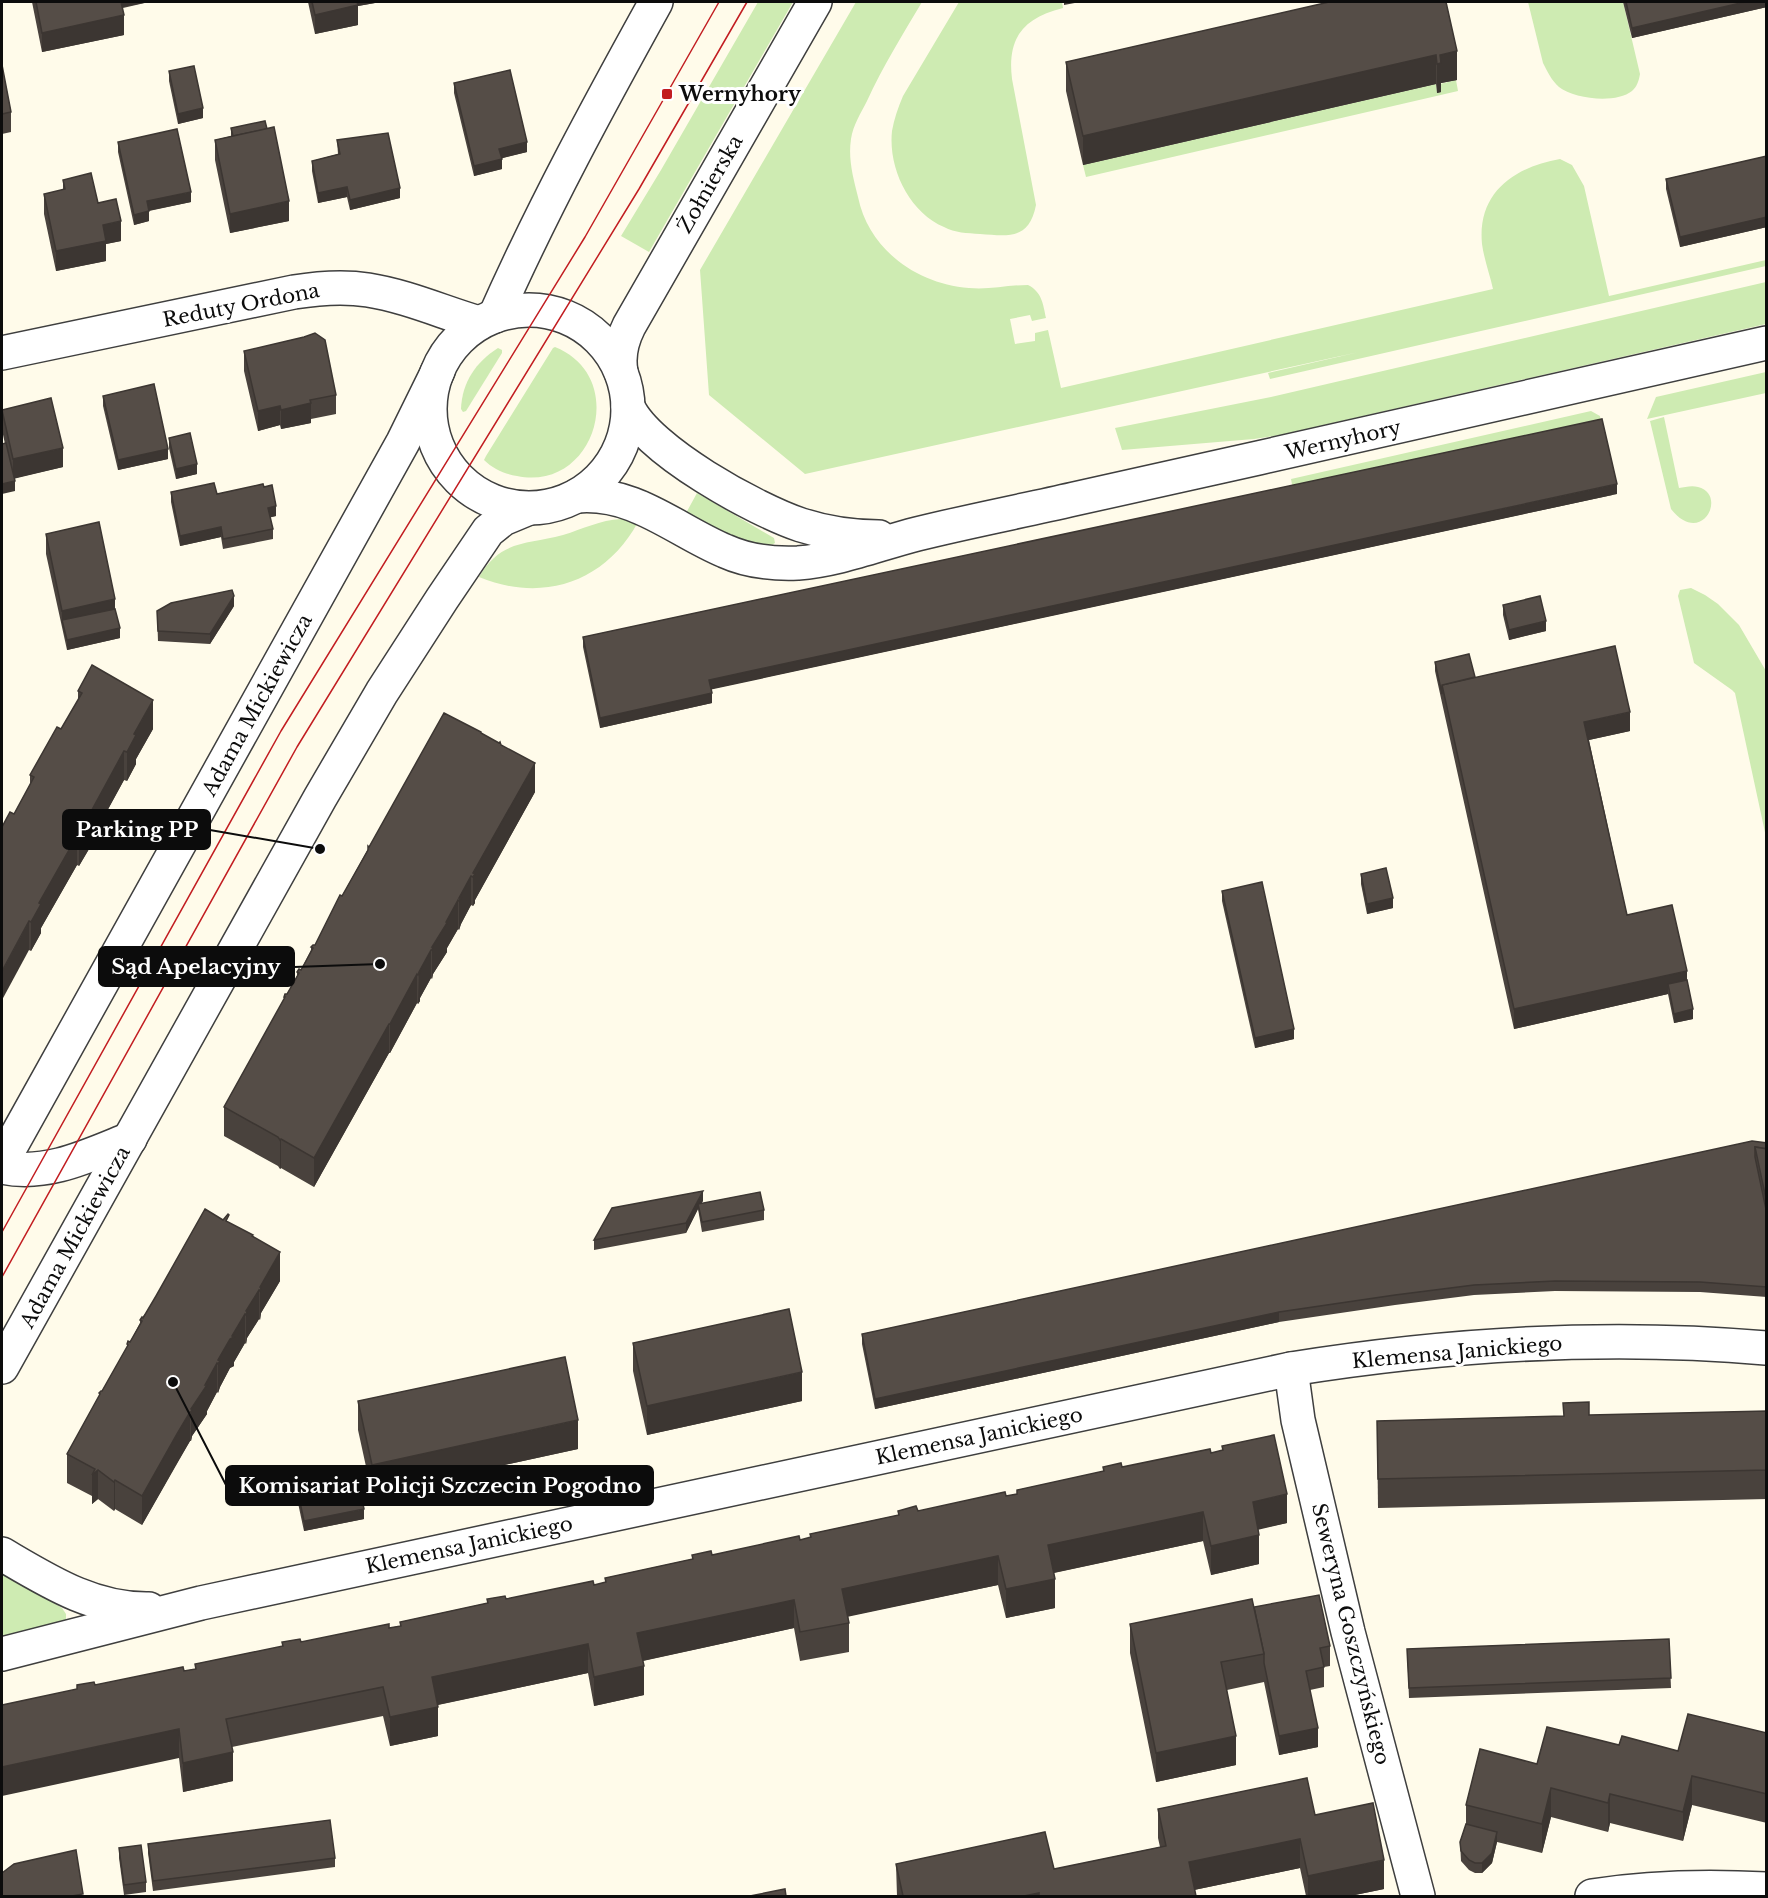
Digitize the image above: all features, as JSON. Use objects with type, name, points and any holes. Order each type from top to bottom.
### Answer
[{"type":"street","points":[[487,320],[656,2]]},
{"type":"street","name":"Żołnierska","points":[[621,372],[622,343],[629,326],[815,2]]},
{"type":"street","name":"Reduty Ordona","points":[[2,353],[321,288],[376,291],[487,320]]},
{"type":"street","points":[[528,310],[555,313],[588,329],[612,355],[621,372],[628,407],[625,434],[615,459],[598,480],[577,496],[553,506],[526,509],[500,505],[469,489],[460,481],[437,447],[430,422],[431,396],[438,371],[456,342],[487,320],[528,310]]},
{"type":"street","name":"Wernyhory","points":[[577,496],[602,496],[631,503],[656,513],[724,551],[767,562],[796,563],[819,560],[919,534],[1767,343]]},
{"type":"street","name":"Adama Mickiewicza","points":[[2,1162],[403,442],[438,371]]},
{"type":"street","name":"Wernyhory","points":[[628,407],[647,432],[674,456],[769,512],[801,525],[851,536],[888,537],[919,534]]},
{"type":"street","name":"Adama Mickiewicza","points":[[2,1367],[320,798],[382,692],[488,531],[503,519],[526,509]]},
{"type":"street","name":"Adama Mickiewicza","points":[[2,1167],[23,1170],[65,1164],[130,1138]]},
{"type":"street","name":"Klemensa Janickiego","points":[[2,1654],[201,1603],[1291,1370],[1432,1350],[1513,1343],[1635,1342],[1767,1348]]},
{"type":"street","name":"Seweryna Goszczyńskiego","points":[[1291,1370],[1298,1420],[1348,1632],[1418,1896]]},
{"type":"street","name":"Klemensa Janickiego","points":[[2,1554],[70,1592],[118,1607],[157,1609],[201,1603]]},
{"type":"street","points":[[1592,1896],[1698,1888],[1767,1889]]},
{"type":"green space","points":[[758,2],[793,2],[649,252],[621,236]]},
{"type":"green space","points":[[856,2],[922,2],[893,50],[852,134],[850,154],[853,175],[864,216],[873,233],[898,261],[931,280],[969,288],[1028,285],[1033,288],[1041,299],[1046,318],[1032,321],[1030,315],[1010,319],[1015,344],[1035,341],[1035,333],[1048,330],[1061,388],[1493,289],[1482,244],[1482,226],[1493,196],[1502,185],[1528,168],[1560,159],[1572,165],[1584,186],[1609,296],[1766,260],[1766,266],[1270,379],[1268,373],[1359,352],[805,474],[709,395],[700,270]]},
{"type":"green space","points":[[959,2],[1062,2],[1063,8],[1049,12],[1028,24],[1015,41],[1012,52],[1012,79],[1036,205],[1028,225],[1023,230],[1009,235],[948,229],[921,211],[911,200],[897,174],[892,145],[896,113],[903,96]]},
{"type":"green space","points":[[1528,2],[1623,2],[1640,74],[1634,89],[1625,95],[1606,99],[1574,95],[1559,87],[1543,63]]},
{"type":"green space","points":[[1456,80],[1458,91],[1086,177],[1083,165],[1436,84],[1437,92],[1441,92],[1440,84]]},
{"type":"green space","points":[[1766,282],[1766,324],[1280,435],[1122,450],[1115,428],[1271,397]]},
{"type":"green space","points":[[555,347],[578,362],[592,382],[597,405],[593,429],[583,450],[566,467],[544,476],[517,476],[499,471],[484,460]]},
{"type":"green space","points":[[498,348],[502,350],[502,353],[466,411],[463,412],[462,399],[467,382],[477,366]]},
{"type":"green space","points":[[1766,372],[1766,393],[1647,419],[1656,397]]},
{"type":"green space","points":[[1591,411],[1600,416],[1602,429],[1294,495],[1291,479]]},
{"type":"green space","points":[[1664,417],[1679,488],[1698,487],[1707,492],[1711,499],[1711,507],[1701,521],[1693,523],[1682,520],[1671,509],[1650,421]]},
{"type":"green space","points":[[697,493],[774,538],[775,543],[767,546],[744,542],[685,515]]},
{"type":"green space","points":[[621,519],[638,522],[624,543],[608,560],[590,573],[570,582],[548,587],[526,588],[503,585],[479,577],[496,556],[506,550],[606,521]]},
{"type":"green space","points":[[1691,588],[1718,604],[1739,625],[1766,671],[1766,837],[1735,693],[1694,663],[1678,596],[1680,590]]},
{"type":"green space","points":[[2,1572],[62,1608],[66,1614],[66,1623],[2,1642]]},
{"type":"building","points":[[36,2],[121,2],[124,15],[42,33]]},
{"type":"building","points":[[312,2],[357,2],[358,5],[315,15]]},
{"type":"building","points":[[1329,2],[1446,2],[1457,51],[1440,55],[1441,63],[1437,64],[1436,55],[1083,136],[1066,62]]},
{"type":"building","points":[[1626,2],[1745,2],[1632,28]]},
{"type":"building","points":[[2,65],[11,112],[2,114]]},
{"type":"building","points":[[194,66],[203,108],[178,114],[169,71]]},
{"type":"building","points":[[510,70],[527,142],[499,149],[502,159],[474,166],[454,83]]},
{"type":"building","points":[[265,121],[267,129],[233,136],[231,128]]},
{"type":"building","points":[[274,127],[289,201],[230,214],[215,140]]},
{"type":"building","points":[[177,129],[191,192],[147,201],[149,211],[134,215],[118,142]]},
{"type":"building","points":[[388,133],[400,188],[350,200],[347,187],[318,193],[312,161],[340,154],[337,140]]},
{"type":"building","points":[[1767,156],[1767,217],[1680,237],[1666,179]]},
{"type":"building","points":[[91,173],[98,203],[116,199],[121,221],[103,225],[106,241],[56,251],[44,194],[65,189],[63,180]]},
{"type":"building","points":[[315,333],[325,340],[336,395],[310,400],[311,403],[281,410],[280,406],[258,411],[244,351]]},
{"type":"building","points":[[154,384],[168,449],[118,460],[103,396]]},
{"type":"building","points":[[51,398],[63,448],[13,459],[2,410]]},
{"type":"building","points":[[1602,419],[1617,484],[709,680],[712,693],[600,718],[583,637]]},
{"type":"building","points":[[190,433],[197,464],[176,469],[169,438]]},
{"type":"building","points":[[6,443],[15,481],[2,484],[2,444]]},
{"type":"building","points":[[214,483],[217,494],[263,484],[264,487],[272,485],[276,506],[268,508],[273,529],[223,539],[221,527],[180,536],[171,492]]},
{"type":"building","points":[[99,522],[115,599],[62,611],[46,534]]},
{"type":"building","points":[[232,590],[234,596],[210,634],[158,631],[157,611],[171,603]]},
{"type":"building","points":[[1540,596],[1546,621],[1509,630],[1503,605]]},
{"type":"building","points":[[115,609],[120,628],[67,640],[62,620]]},
{"type":"building","points":[[1615,646],[1630,712],[1584,722],[1627,915],[1672,905],[1687,971],[1514,1009],[1442,685]]},
{"type":"building","points":[[1469,654],[1475,677],[1442,685],[1442,694],[1435,662]]},
{"type":"building","points":[[92,665],[153,700],[127,752],[124,751],[87,819],[89,820],[79,837],[77,836],[2,971],[2,827],[10,812],[14,814],[34,777],[30,775],[57,727],[61,729],[82,693],[78,691]]},
{"type":"building","points":[[444,713],[535,763],[473,873],[475,874],[471,876],[420,972],[314,1158],[224,1107],[285,994],[299,973],[297,972],[301,970],[313,948],[311,947],[315,945],[340,895],[342,896]]},
{"type":"building","points":[[1386,868],[1393,898],[1367,904],[1361,874]]},
{"type":"building","points":[[1262,882],[1294,1029],[1255,1038],[1222,891]]},
{"type":"building","points":[[1687,980],[1693,1009],[1674,1014],[1668,984]]},
{"type":"building","points":[[1752,1141],[1767,1143],[1767,1149],[1755,1147],[1755,1157],[1767,1214],[1767,1287],[1700,1282],[1555,1281],[1474,1285],[1279,1312],[875,1399],[862,1334]]},
{"type":"building","points":[[1755,1147],[1767,1149],[1767,1204]]},
{"type":"building","points":[[703,1191],[686,1223],[594,1240],[612,1208]]},
{"type":"building","points":[[760,1192],[764,1210],[702,1222],[698,1204]]},
{"type":"building","points":[[205,1209],[223,1220],[228,1214],[226,1221],[280,1252],[260,1287],[260,1291],[232,1336],[234,1337],[230,1339],[218,1360],[220,1361],[205,1385],[207,1385],[142,1496],[115,1480],[114,1482],[98,1470],[92,1475],[95,1469],[67,1454],[99,1393],[128,1345],[128,1341],[130,1342],[142,1321],[140,1320]]},
{"type":"building","points":[[789,1309],[802,1372],[647,1406],[633,1343]]},
{"type":"building","points":[[565,1357],[578,1420],[372,1465],[358,1401]]},
{"type":"building","points":[[1589,1402],[1589,1415],[1767,1411],[1767,1470],[1378,1479],[1377,1421],[1564,1416],[1563,1403]]},
{"type":"building","points":[[1274,1435],[1287,1494],[1253,1502],[1259,1535],[1211,1546],[1203,1512],[1048,1545],[1055,1579],[1006,1589],[998,1556],[842,1589],[849,1623],[800,1632],[794,1600],[637,1633],[644,1666],[594,1677],[588,1644],[432,1677],[438,1707],[390,1717],[383,1687],[226,1719],[233,1752],[183,1763],[179,1729],[2,1767],[2,1705],[77,1689],[77,1685],[94,1682],[95,1685],[183,1667],[184,1671],[196,1669],[195,1664],[283,1646],[282,1642],[300,1639],[301,1642],[389,1624],[389,1628],[401,1626],[400,1622],[488,1603],[487,1599],[505,1596],[506,1599],[593,1581],[594,1585],[606,1582],[605,1578],[693,1559],[692,1555],[711,1551],[712,1555],[799,1536],[800,1540],[811,1537],[810,1534],[899,1515],[898,1511],[916,1506],[918,1511],[1005,1492],[1006,1496],[1017,1494],[1017,1490],[1104,1471],[1103,1467],[1121,1463],[1122,1467],[1210,1449],[1211,1453],[1223,1450],[1222,1446]]},
{"type":"building","points":[[355,1467],[364,1509],[304,1521],[295,1479]]},
{"type":"building","points":[[1319,1595],[1330,1646],[1320,1648],[1324,1667],[1306,1671],[1318,1728],[1279,1736],[1254,1607]]},
{"type":"building","points":[[1252,1599],[1264,1654],[1221,1662],[1236,1736],[1156,1753],[1130,1624]]},
{"type":"building","points":[[1669,1639],[1671,1678],[1409,1688],[1407,1649]]},
{"type":"building","points":[[1688,1714],[1767,1733],[1767,1794],[1692,1776],[1683,1812],[1610,1794],[1608,1803],[1551,1788],[1542,1824],[1466,1805],[1480,1749],[1537,1764],[1547,1727],[1619,1745],[1622,1736],[1678,1751]]},
{"type":"building","points":[[1307,1778],[1315,1815],[1373,1803],[1384,1860],[1308,1876],[1300,1839],[1189,1862],[1196,1896],[1039,1896],[1039,1893],[1024,1896],[903,1896],[896,1864],[1045,1832],[1054,1869],[1166,1846],[1158,1809]]},
{"type":"building","points":[[330,1820],[335,1858],[153,1881],[148,1844]]},
{"type":"building","points":[[1466,1824],[1497,1832],[1492,1853],[1482,1863],[1469,1860],[1461,1851],[1460,1842]]},
{"type":"building","points":[[141,1845],[146,1882],[124,1885],[119,1848]]},
{"type":"building","points":[[76,1850],[83,1894],[2,1896],[2,1873],[14,1864]]},
{"type":"building","points":[[785,1889],[786,1896],[750,1896]]},
{"type":"tram line","points":[[2,1232],[281,731],[585,237],[719,2]]},
{"type":"tram line","points":[[2,1277],[297,747],[639,189],[747,2]]},
{"type":"place","name":"Wernyhory","points":[[667,94]]},
{"type":"place","name":"Parking PP","points":[[320,849]]},
{"type":"place","name":"Sąd Apelacyjny","points":[[380,964]]},
{"type":"place","name":"Komisariat Policji Szczecin Pogodno","points":[[173,1382]]}]
